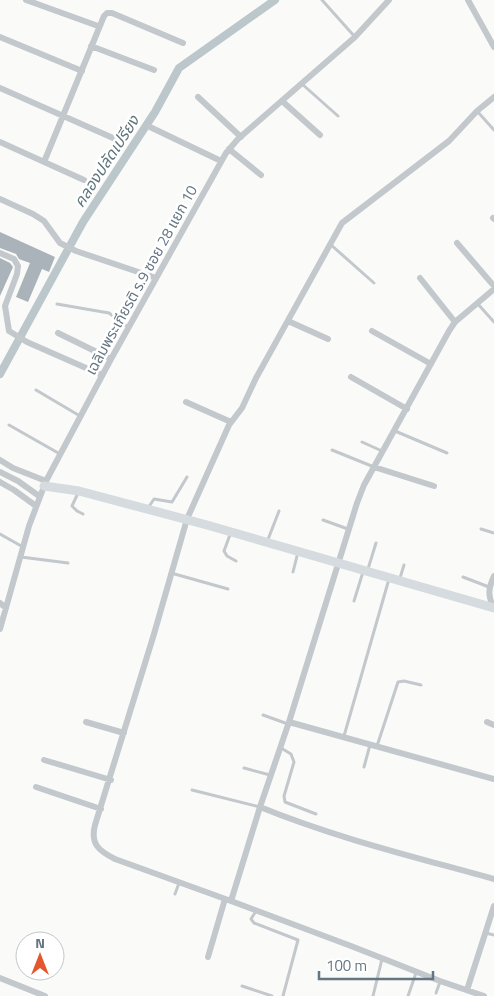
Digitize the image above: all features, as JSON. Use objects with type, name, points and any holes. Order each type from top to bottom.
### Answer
[{"type":"street","points":[[26,0],[98,26]]},
{"type":"street","name":"เฉลิมพระเกียรติ ร.9 ซอย 28 แยก 10","points":[[0,629],[23,547],[45,483],[102,375],[221,161],[229,149],[241,137],[355,37],[389,0]]},
{"type":"street","points":[[468,0],[494,47]]},
{"type":"street","points":[[44,162],[82,71],[98,26],[107,13],[112,13],[183,43]]},
{"type":"street","points":[[0,37],[82,71]]},
{"type":"street","points":[[91,46],[154,70]]},
{"type":"street","points":[[0,88],[113,138]]},
{"type":"street","points":[[484,996],[103,853],[94,837],[94,830],[187,519],[231,422],[246,402],[256,378],[342,223],[449,141],[494,96]]},
{"type":"street","points":[[198,97],[241,137]]},
{"type":"street","points":[[282,101],[320,135]]},
{"type":"street","points":[[150,127],[221,161]]},
{"type":"street","points":[[0,142],[84,180]]},
{"type":"street","points":[[229,149],[261,175]]},
{"type":"street","points":[[0,199],[44,221],[60,243],[76,251],[156,278]]},
{"type":"street","points":[[208,957],[289,723],[357,503],[394,430],[455,322],[494,287],[457,243]]},
{"type":"street","points":[[0,252],[14,258],[18,266],[17,274],[2,305],[9,331],[27,342],[102,375]]},
{"type":"street","points":[[420,278],[455,322]]},
{"type":"street","points":[[288,321],[328,339]]},
{"type":"street","points":[[372,331],[431,364]]},
{"type":"street","points":[[58,333],[111,359]]},
{"type":"street","points":[[351,377],[407,409]]},
{"type":"street","points":[[186,402],[231,422]]},
{"type":"street","points":[[0,460],[45,483],[187,519],[493,608]]},
{"type":"street","points":[[374,467],[434,486]]},
{"type":"street","points":[[0,472],[18,481],[39,496]]},
{"type":"street","points":[[14,490],[18,481]]},
{"type":"street","points":[[0,482],[36,506]]},
{"type":"street","points":[[493,608],[488,596],[489,587],[494,576]]},
{"type":"street","points":[[0,604],[6,608]]},
{"type":"street","points":[[86,722],[124,733]]},
{"type":"street","points":[[486,722],[494,724]]},
{"type":"street","points":[[289,723],[494,779]]},
{"type":"street","points":[[44,760],[110,780]]},
{"type":"street","points":[[36,788],[101,809]]},
{"type":"street","points":[[260,807],[362,844],[494,879]]},
{"type":"street","points":[[467,990],[494,906]]},
{"type":"street","points":[[0,978],[35,994],[45,996]]},
{"type":"lane","points":[[322,0],[355,37]]},
{"type":"lane","points":[[302,83],[338,116]]},
{"type":"lane","points":[[477,111],[494,130]]},
{"type":"lane","points":[[330,244],[374,283]]},
{"type":"lane","points":[[476,302],[494,322]]},
{"type":"lane","points":[[57,304],[109,313],[128,328]]},
{"type":"lane","points":[[36,390],[80,416]]},
{"type":"lane","points":[[9,424],[60,454]]},
{"type":"lane","points":[[394,430],[447,453]]},
{"type":"lane","points":[[362,442],[383,452]]},
{"type":"lane","points":[[332,450],[374,467]]},
{"type":"lane","points":[[148,509],[154,499],[173,501],[187,477]]},
{"type":"lane","points":[[79,491],[72,506],[83,514]]},
{"type":"lane","points":[[267,543],[279,511]]},
{"type":"lane","points":[[324,520],[348,529]]},
{"type":"lane","points":[[481,529],[494,533]]},
{"type":"lane","points":[[231,532],[224,552],[227,556],[236,560]]},
{"type":"lane","points":[[0,534],[23,547]]},
{"type":"lane","points":[[354,601],[376,543]]},
{"type":"lane","points":[[293,572],[298,552]]},
{"type":"lane","points":[[21,556],[68,563]]},
{"type":"lane","points":[[400,581],[404,565]]},
{"type":"lane","points":[[170,573],[228,589]]},
{"type":"lane","points":[[463,577],[489,587]]},
{"type":"lane","points":[[344,737],[389,578]]},
{"type":"lane","points":[[364,768],[398,682],[404,681],[421,685]]},
{"type":"lane","points":[[263,715],[289,723]]},
{"type":"lane","points":[[280,748],[291,754],[294,762],[284,796],[285,802],[316,814]]},
{"type":"lane","points":[[244,768],[271,775]]},
{"type":"lane","points":[[192,790],[260,807]]},
{"type":"lane","points":[[176,894],[180,882]]},
{"type":"lane","points":[[256,910],[252,918],[254,923],[298,940],[282,996]]},
{"type":"lane","points":[[485,933],[494,935]]},
{"type":"lane","points":[[373,996],[382,958]]},
{"type":"lane","points":[[408,996],[416,972]]},
{"type":"lane","points":[[436,993],[440,981]]},
{"type":"lane","points":[[242,986],[272,996]]},
{"type":"building","points":[[0,232],[55,257],[49,272],[42,269],[28,302],[16,297],[30,263],[19,259],[16,254],[0,248]]},
{"type":"building","points":[[0,258],[10,263],[13,267],[0,296]]},
{"type":"waterway","name":"คลองปลัดเปรียง","points":[[0,374],[83,222],[155,112],[179,68],[275,0]]}]
